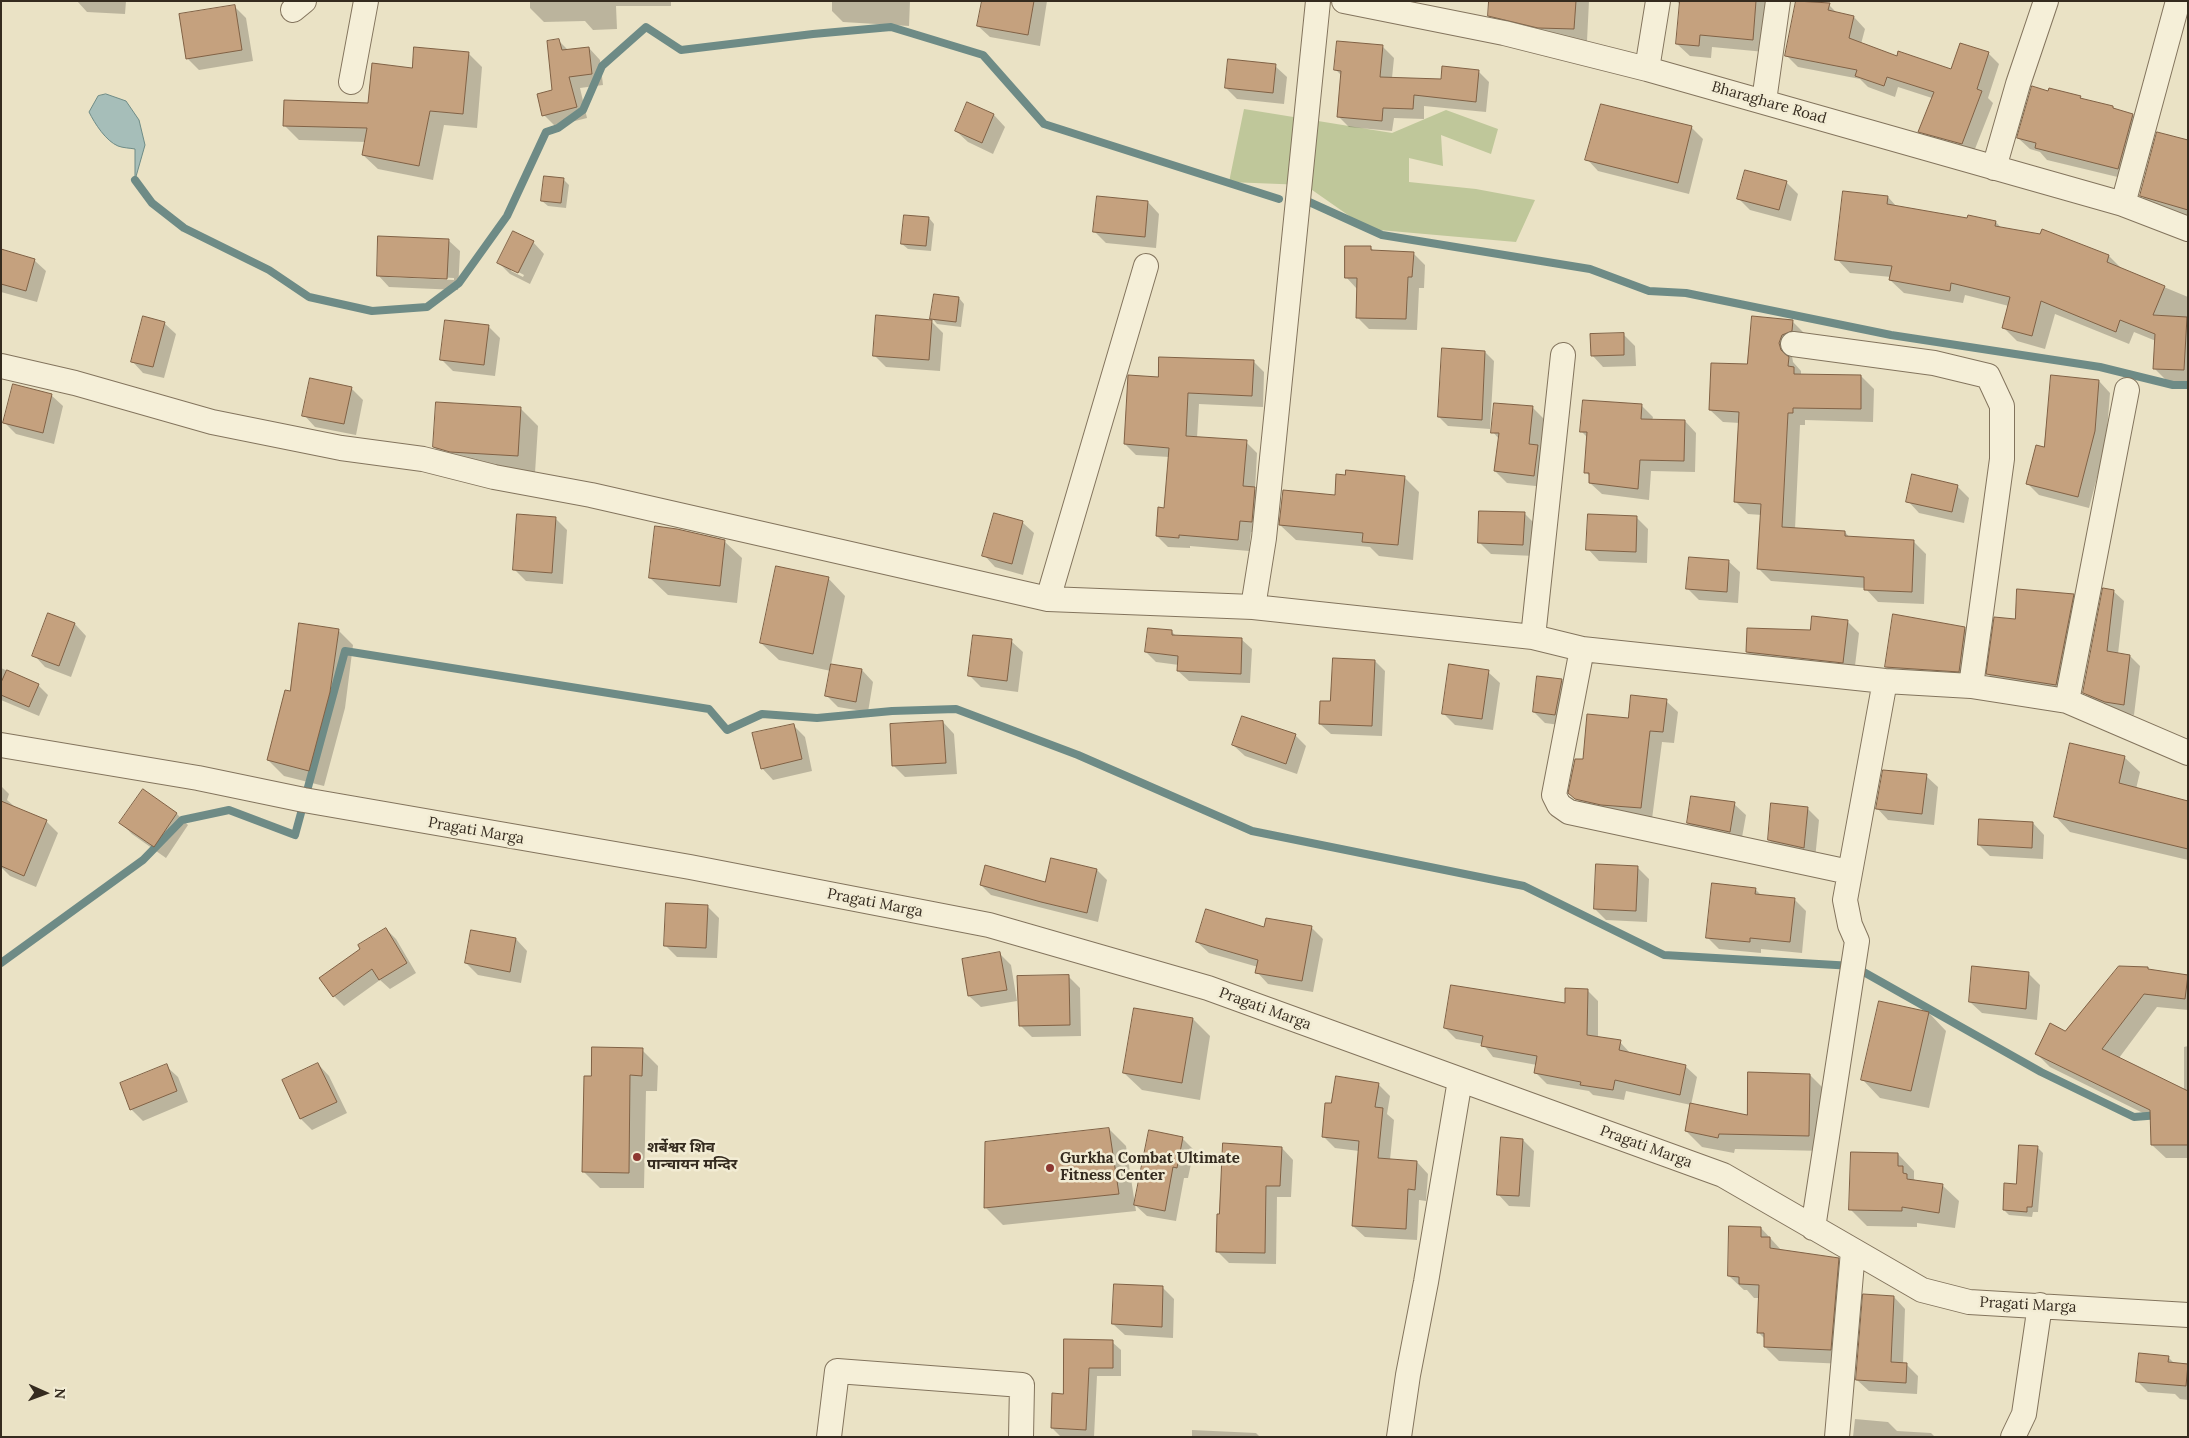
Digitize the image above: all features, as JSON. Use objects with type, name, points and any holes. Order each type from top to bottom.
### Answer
[{"type":"street","points":[[351,82],[366,1]]},
{"type":"street","points":[[1253,606],[1264,538],[1318,1]]},
{"type":"street","name":"Bharaghare Road","points":[[1344,1],[1434,10],[1504,33],[1647,68],[2123,204],[2188,229]]},
{"type":"street","points":[[1647,68],[1658,1]]},
{"type":"street","points":[[1764,101],[1778,1]]},
{"type":"street","points":[[1994,168],[2018,84],[2046,1]]},
{"type":"street","points":[[2123,204],[2178,1]]},
{"type":"street","points":[[1048,599],[1146,266]]},
{"type":"street","points":[[1793,344],[1934,363],[1988,376],[2002,406],[2002,459],[1971,686]]},
{"type":"street","points":[[1534,637],[1563,355]]},
{"type":"street","points":[[1,366],[75,382],[212,422],[341,448],[423,460],[1048,599],[1253,606],[1534,637],[1582,649],[1885,681],[1971,686],[2067,701],[2188,753]]},
{"type":"street","points":[[2067,701],[2127,390]]},
{"type":"street","points":[[1582,649],[1554,795],[1558,805],[1569,812],[1849,872]]},
{"type":"street","points":[[1814,1228],[1857,941],[1850,925],[1845,900],[1885,681]]},
{"type":"street","name":"Pragati Marga","points":[[1,745],[216,781],[304,800],[699,869],[989,925],[1208,988],[1722,1175],[1922,1290],[1969,1302],[2188,1314]]},
{"type":"street","points":[[1399,1437],[1408,1375],[1426,1282],[1460,1080]]},
{"type":"street","points":[[1837,1437],[1854,1251]]},
{"type":"street","points":[[2013,1437],[2024,1414],[2040,1306]]},
{"type":"street","points":[[829,1437],[837,1371],[1022,1385],[1021,1437]]},
{"type":"green space","points":[[1244,109],[1392,133],[1446,110],[1498,129],[1491,154],[1441,135],[1443,166],[1409,158],[1409,182],[1476,189],[1535,200],[1516,242],[1368,229],[1305,185],[1229,182]]},
{"type":"water","points":[[106,94],[126,101],[139,120],[145,145],[135,180],[135,149],[118,146],[109,140],[89,112],[98,96]]},
{"type":"building","points":[[982,1],[1034,1],[1028,35],[977,26]]},
{"type":"building","points":[[1489,1],[1576,1],[1574,29],[1538,28],[1488,16]]},
{"type":"building","points":[[1680,1],[1756,1],[1753,40],[1700,35],[1699,46],[1676,44]]},
{"type":"building","points":[[1796,1],[1830,3],[1828,10],[1854,16],[1849,38],[1897,56],[1898,51],[1951,69],[1960,43],[1989,52],[1977,89],[1982,91],[1962,144],[1918,132],[1934,92],[1887,77],[1884,86],[1855,76],[1857,70],[1785,56]]},
{"type":"building","points":[[235,5],[242,50],[186,59],[179,14]]},
{"type":"building","points":[[559,39],[562,50],[589,47],[592,74],[569,77],[577,107],[542,116],[537,94],[552,90],[547,41]]},
{"type":"building","points":[[1337,41],[1383,45],[1380,77],[1441,79],[1442,66],[1479,70],[1476,102],[1414,95],[1413,109],[1383,108],[1382,121],[1337,117],[1341,71],[1334,70]]},
{"type":"building","points":[[414,47],[469,52],[463,114],[430,111],[419,166],[362,155],[367,128],[283,126],[284,100],[368,103],[372,63],[412,68]]},
{"type":"building","points":[[1228,59],[1276,64],[1273,93],[1225,88]]},
{"type":"building","points":[[2032,86],[2048,91],[2049,88],[2081,96],[2080,98],[2113,106],[2113,108],[2133,114],[2118,169],[2035,148],[2036,143],[2017,138]]},
{"type":"building","points":[[967,102],[994,114],[982,143],[955,131]]},
{"type":"building","points":[[1601,104],[1692,126],[1678,183],[1585,160]]},
{"type":"building","points":[[2157,132],[2188,140],[2188,210],[2140,196]]},
{"type":"building","points":[[1745,170],[1787,181],[1779,210],[1737,199]]},
{"type":"building","points":[[544,176],[564,178],[561,203],[541,201]]},
{"type":"building","points":[[1843,191],[1888,196],[1887,204],[1967,218],[1968,215],[1996,221],[1995,226],[2040,234],[2042,229],[2109,255],[2107,262],[2165,286],[2153,315],[2187,317],[2184,370],[2153,369],[2155,334],[2120,320],[2116,332],[2041,301],[2032,336],[2002,328],[2010,297],[1951,283],[1950,291],[1889,280],[1892,266],[1835,260]]},
{"type":"building","points":[[1097,196],[1148,201],[1145,237],[1093,232]]},
{"type":"building","points":[[904,215],[929,217],[926,246],[901,244]]},
{"type":"building","points":[[513,231],[534,241],[518,273],[497,263]]},
{"type":"building","points":[[378,236],[449,239],[447,279],[377,276]]},
{"type":"building","points":[[1345,246],[1371,246],[1371,250],[1414,252],[1412,277],[1408,277],[1406,319],[1356,318],[1357,278],[1345,278]]},
{"type":"building","points":[[1,249],[35,259],[26,291],[1,284]]},
{"type":"building","points":[[934,294],[959,297],[956,322],[930,319]]},
{"type":"building","points":[[876,315],[932,320],[929,360],[873,356]]},
{"type":"building","points":[[143,316],[165,322],[153,367],[131,362]]},
{"type":"building","points":[[1752,316],[1793,320],[1792,331],[1782,335],[1779,343],[1781,350],[1789,357],[1788,366],[1794,367],[1794,374],[1861,375],[1861,409],[1793,408],[1793,413],[1788,413],[1782,527],[1845,531],[1845,536],[1914,540],[1912,592],[1864,590],[1864,577],[1757,569],[1761,504],[1734,502],[1739,412],[1709,410],[1711,363],[1747,364]]},
{"type":"building","points":[[445,320],[489,325],[484,365],[440,360]]},
{"type":"building","points":[[1624,333],[1624,355],[1591,356],[1590,334]]},
{"type":"building","points":[[1442,348],[1485,351],[1482,420],[1438,417]]},
{"type":"building","points":[[1159,357],[1254,360],[1252,396],[1188,393],[1186,436],[1247,440],[1243,486],[1255,487],[1252,522],[1240,521],[1238,540],[1179,535],[1179,538],[1156,536],[1158,507],[1164,508],[1169,448],[1124,444],[1128,375],[1158,377]]},
{"type":"building","points":[[2051,375],[2099,380],[2095,431],[2078,497],[2026,484],[2036,445],[2044,447]]},
{"type":"building","points":[[310,378],[352,387],[344,424],[302,416]]},
{"type":"building","points":[[13,384],[52,394],[43,433],[3,423]]},
{"type":"building","points":[[1583,400],[1642,404],[1641,419],[1685,420],[1684,461],[1640,460],[1638,489],[1589,483],[1589,473],[1584,473],[1587,432],[1580,432]]},
{"type":"building","points":[[436,402],[521,407],[518,456],[450,452],[433,447]]},
{"type":"building","points":[[1494,403],[1533,406],[1529,444],[1538,445],[1534,476],[1494,471],[1499,433],[1491,433]]},
{"type":"building","points":[[1346,470],[1405,476],[1398,545],[1362,542],[1363,533],[1279,525],[1283,490],[1335,495],[1336,474],[1345,475]]},
{"type":"building","points":[[1912,474],[1958,485],[1952,512],[1906,502]]},
{"type":"building","points":[[1479,511],[1525,512],[1523,545],[1478,543]]},
{"type":"building","points":[[994,513],[1023,521],[1012,564],[982,556]]},
{"type":"building","points":[[517,514],[556,517],[552,573],[513,570]]},
{"type":"building","points":[[1588,514],[1637,516],[1636,552],[1586,550]]},
{"type":"building","points":[[655,526],[725,540],[720,586],[649,578]]},
{"type":"building","points":[[1689,557],[1729,560],[1727,592],[1686,589]]},
{"type":"building","points":[[776,566],[829,577],[813,654],[760,643]]},
{"type":"building","points":[[2103,588],[2114,590],[2107,651],[2130,655],[2124,705],[2105,702],[2083,693]]},
{"type":"building","points":[[2017,589],[2074,594],[2056,685],[1986,674],[1994,617],[2015,619]]},
{"type":"building","points":[[48,613],[75,623],[59,666],[32,656]]},
{"type":"building","points":[[1893,614],[1965,627],[1959,672],[1885,667]]},
{"type":"building","points":[[1812,616],[1848,620],[1843,663],[1746,652],[1747,628],[1810,630]]},
{"type":"building","points":[[299,623],[339,629],[330,692],[309,771],[267,760],[285,690],[290,691]]},
{"type":"building","points":[[1148,628],[1172,630],[1172,635],[1242,638],[1241,674],[1177,671],[1178,656],[1145,652]]},
{"type":"building","points":[[973,635],[1012,639],[1007,681],[968,676]]},
{"type":"building","points":[[1333,658],[1375,660],[1372,726],[1319,724],[1320,701],[1330,701]]},
{"type":"building","points":[[831,664],[862,669],[856,702],[825,696]]},
{"type":"building","points":[[1449,664],[1489,670],[1482,719],[1442,714]]},
{"type":"building","points":[[7,670],[39,684],[29,707],[1,695],[1,683]]},
{"type":"building","points":[[1537,676],[1562,679],[1555,715],[1533,712]]},
{"type":"building","points":[[1631,695],[1667,699],[1663,732],[1650,731],[1641,808],[1601,805],[1575,799],[1568,793],[1575,759],[1583,759],[1587,714],[1628,718]]},
{"type":"building","points":[[1242,716],[1296,734],[1286,764],[1232,745]]},
{"type":"building","points":[[943,721],[946,763],[892,766],[890,724]]},
{"type":"building","points":[[794,724],[802,759],[761,769],[752,733]]},
{"type":"building","points":[[2070,743],[2125,756],[2119,783],[2188,801],[2188,849],[2054,817]]},
{"type":"building","points":[[1883,770],[1927,774],[1922,814],[1876,809]]},
{"type":"building","points":[[143,789],[177,813],[154,847],[119,823]]},
{"type":"building","points":[[1691,796],[1735,802],[1730,832],[1687,823]]},
{"type":"building","points":[[1,801],[47,820],[24,876],[1,866]]},
{"type":"building","points":[[1771,803],[1808,807],[1804,848],[1768,840]]},
{"type":"building","points":[[1979,819],[2033,822],[2032,848],[1978,845]]},
{"type":"building","points":[[1051,858],[1097,869],[1087,913],[980,885],[985,865],[1045,882]]},
{"type":"building","points":[[1596,864],[1638,866],[1636,911],[1594,909]]},
{"type":"building","points":[[1712,883],[1756,888],[1755,894],[1795,898],[1790,942],[1750,938],[1750,942],[1706,938]]},
{"type":"building","points":[[666,903],[708,905],[706,948],[664,946]]},
{"type":"building","points":[[1206,909],[1264,927],[1266,918],[1312,926],[1302,981],[1255,973],[1258,960],[1196,942]]},
{"type":"building","points":[[386,928],[407,963],[379,980],[372,969],[333,997],[319,978],[360,949],[358,945]]},
{"type":"building","points":[[471,930],[516,938],[510,972],[465,963]]},
{"type":"building","points":[[1000,952],[1007,990],[968,996],[962,959]]},
{"type":"building","points":[[1972,966],[2029,972],[2026,1009],[1969,1002]]},
{"type":"building","points":[[2119,966],[2148,967],[2148,969],[2188,975],[2185,999],[2144,994],[2102,1049],[2188,1091],[2188,1145],[2151,1145],[2150,1110],[2035,1054],[2050,1023],[2065,1031]]},
{"type":"building","points":[[1069,975],[1070,1025],[1019,1026],[1017,976]]},
{"type":"building","points":[[1451,985],[1565,1003],[1565,988],[1588,989],[1587,1035],[1621,1040],[1619,1050],[1686,1065],[1680,1095],[1615,1080],[1613,1090],[1580,1085],[1581,1082],[1534,1073],[1537,1056],[1481,1046],[1483,1036],[1444,1028]]},
{"type":"building","points":[[1879,1001],[1929,1012],[1911,1091],[1861,1080]]},
{"type":"building","points":[[1134,1008],[1193,1018],[1182,1083],[1123,1073]]},
{"type":"building","points":[[592,1047],[643,1048],[642,1076],[630,1075],[629,1173],[582,1172],[584,1076],[591,1076]]},
{"type":"building","points":[[318,1063],[337,1102],[300,1119],[282,1080]]},
{"type":"building","points":[[167,1064],[177,1091],[130,1110],[120,1083]]},
{"type":"building","points":[[1748,1072],[1810,1074],[1809,1136],[1719,1134],[1718,1138],[1685,1131],[1690,1103],[1747,1115]]},
{"type":"building","points":[[1336,1076],[1379,1083],[1375,1107],[1383,1108],[1378,1158],[1417,1161],[1415,1190],[1408,1189],[1406,1229],[1352,1226],[1359,1141],[1322,1137],[1325,1103],[1331,1103]]},
{"type":"building","name":"Gurkha Combat Ultimate Fitness Center","points":[[1109,1128],[1119,1194],[984,1208],[985,1142]]},
{"type":"building","points":[[1149,1130],[1183,1137],[1177,1168],[1173,1167],[1165,1211],[1134,1205]]},
{"type":"building","points":[[1501,1137],[1523,1139],[1519,1196],[1497,1195]]},
{"type":"building","points":[[1223,1143],[1282,1147],[1280,1186],[1266,1186],[1265,1253],[1216,1252]]},
{"type":"building","points":[[2019,1145],[2038,1146],[2032,1207],[2027,1207],[2027,1212],[2003,1210],[2004,1183],[2016,1184]]},
{"type":"building","points":[[1851,1152],[1898,1153],[1898,1166],[1903,1166],[1903,1173],[1907,1174],[1907,1179],[1943,1184],[1939,1213],[1902,1207],[1902,1211],[1849,1210]]},
{"type":"building","points":[[1729,1226],[1761,1227],[1761,1237],[1770,1237],[1770,1248],[1839,1258],[1831,1350],[1764,1347],[1764,1333],[1757,1333],[1759,1285],[1739,1284],[1739,1277],[1728,1276]]},
{"type":"building","points":[[1114,1284],[1163,1286],[1162,1327],[1112,1324]]},
{"type":"building","points":[[1863,1294],[1894,1296],[1891,1362],[1907,1363],[1906,1383],[1856,1380]]},
{"type":"building","points":[[1064,1339],[1113,1340],[1113,1368],[1089,1368],[1086,1430],[1051,1428],[1052,1393],[1063,1394]]},
{"type":"building","points":[[2139,1353],[2169,1356],[2168,1362],[2188,1364],[2186,1386],[2136,1382]]},
{"type":"waterway","points":[[135,180],[152,203],[184,228],[269,270],[309,297],[372,311],[427,307],[459,283],[507,216],[546,132],[558,128],[583,110],[602,66],[646,27],[681,50],[813,34],[891,27],[983,55],[1044,124],[1279,199]]},
{"type":"waterway","points":[[1307,201],[1382,235],[1590,269],[1649,291],[1686,293],[1891,335],[2100,367],[2173,385],[2188,385]]},
{"type":"waterway","points":[[1,963],[143,860],[182,820],[229,810],[295,835],[345,651],[709,709],[727,730],[762,714],[817,718],[892,711],[956,709],[1078,755],[1252,831],[1524,886],[1664,955],[1853,966],[2041,1072],[2134,1117],[2160,1115]]},
{"type":"place","name":"शर्बेश्वर शिव पान्चायन मन्दिर","points":[[637,1157]]},
{"type":"place","name":"Gurkha Combat Ultimate Fitness Center","points":[[1050,1168]]}]
